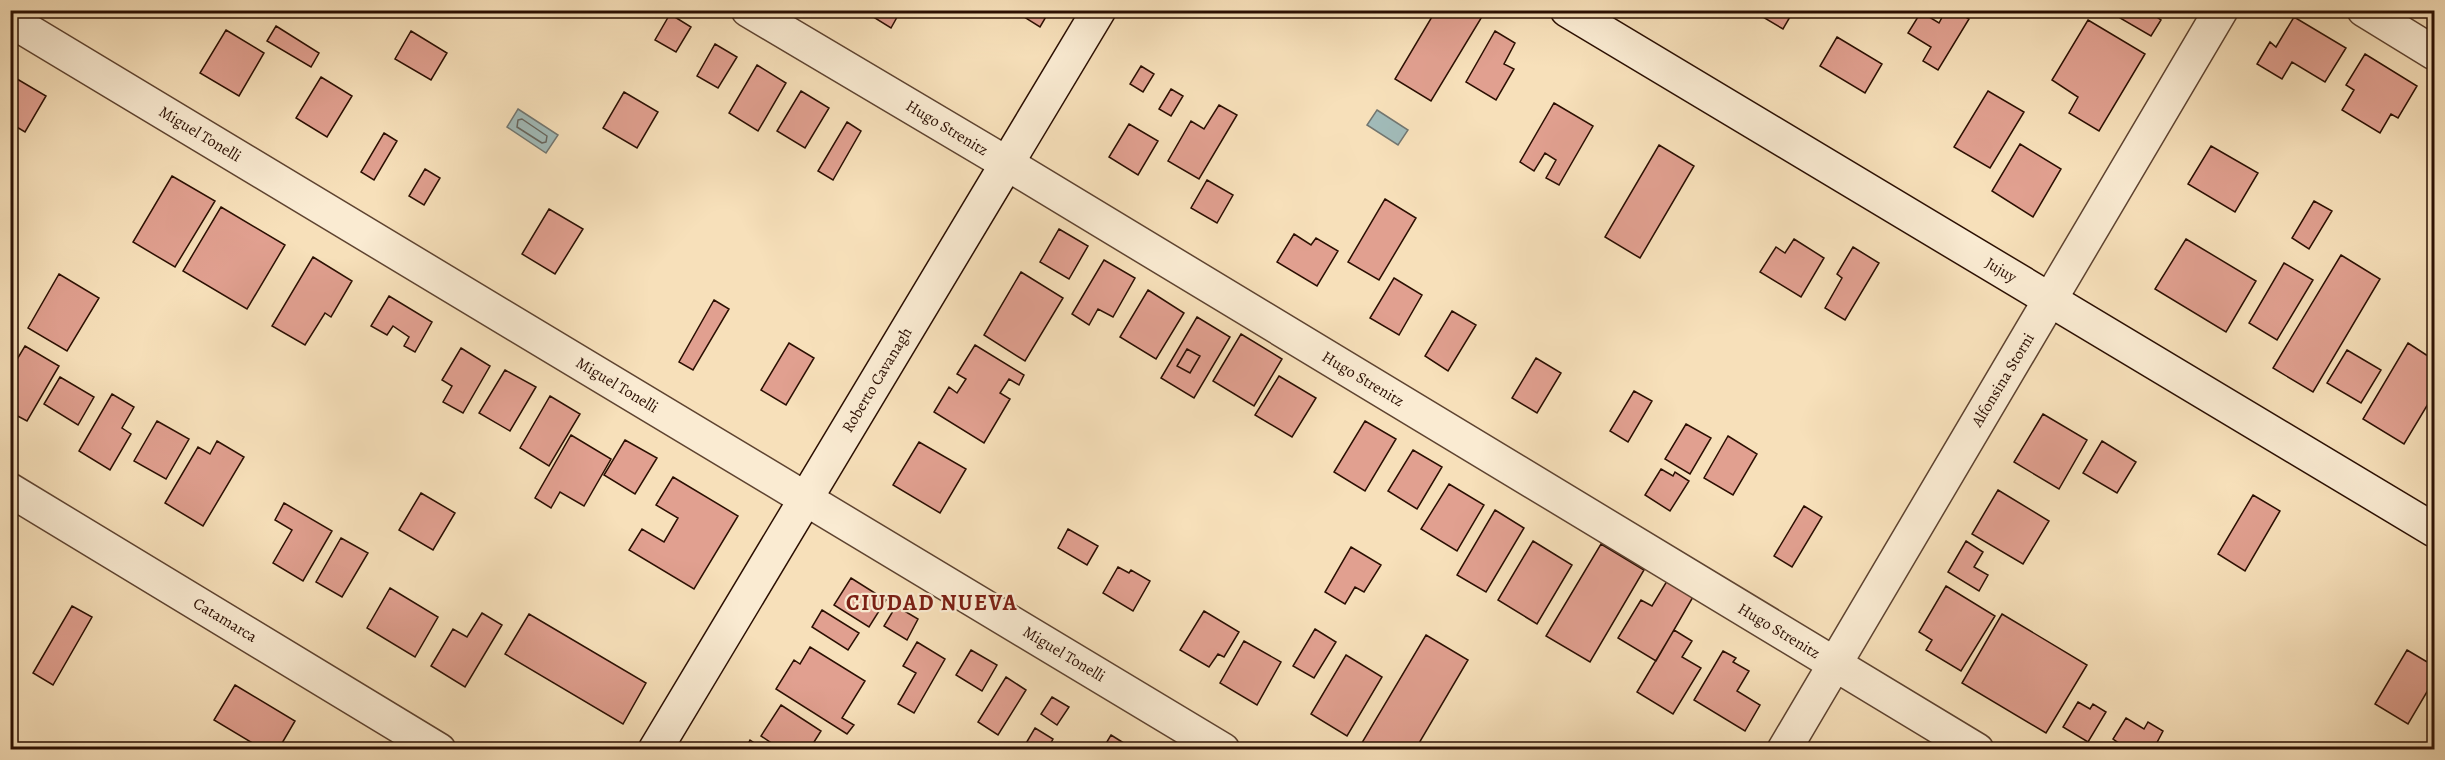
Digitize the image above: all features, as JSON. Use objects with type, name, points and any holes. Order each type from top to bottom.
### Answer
[{"type":"street","name":"Hugo Strenitz","points":[[748,10],[1006,163],[1977,750]]},
{"type":"street","name":"Roberto Cavanagh","points":[[655,750],[1099,10]]},
{"type":"street","name":"Jujuy","points":[[1567,10],[2434,530]]},
{"type":"street","name":"Alfonsina Storni","points":[[1784,750],[2221,10]]},
{"type":"street","points":[[2364,10],[2434,53]]},
{"type":"street","name":"Miguel Tonelli","points":[[10,20],[1223,750]]},
{"type":"street","name":"Catamarca","points":[[10,490],[439,750]]},
{"type":"water","points":[[518,109],[558,135],[546,153],[507,127]]},
{"type":"water","points":[[1377,110],[1408,130],[1398,145],[1367,125]]},
{"type":"building","points":[[862,10],[901,10],[891,28]]},
{"type":"building","points":[[1013,10],[1050,10],[1040,27]]},
{"type":"building","points":[[1436,10],[1475,10],[1483,15],[1431,101],[1395,79]]},
{"type":"building","points":[[1751,10],[1794,10],[1783,29]]},
{"type":"building","points":[[1946,10],[1954,10],[1969,19],[1938,70],[1923,61],[1931,47],[1908,33],[1921,12],[1939,23]]},
{"type":"building","points":[[2124,10],[2146,10],[2161,20],[2151,36],[2120,18]]},
{"type":"building","points":[[670,14],[691,27],[676,52],[655,40]]},
{"type":"building","points":[[2294,17],[2346,48],[2325,82],[2292,62],[2282,79],[2257,64],[2270,42],[2276,47]]},
{"type":"building","points":[[2088,20],[2145,54],[2099,131],[2069,113],[2078,97],[2052,80]]},
{"type":"building","points":[[276,26],[319,53],[311,67],[267,41]]},
{"type":"building","points":[[226,30],[264,53],[239,96],[200,73]]},
{"type":"building","points":[[411,31],[447,53],[431,80],[395,59]]},
{"type":"building","points":[[1495,31],[1515,43],[1504,64],[1514,69],[1496,100],[1466,82]]},
{"type":"building","points":[[1837,37],[1882,64],[1865,93],[1820,66]]},
{"type":"building","points":[[715,44],[737,57],[718,88],[697,76]]},
{"type":"building","points":[[2365,54],[2417,86],[2398,118],[2391,114],[2380,133],[2342,110],[2354,90],[2346,85]]},
{"type":"building","points":[[757,65],[786,83],[758,131],[729,113]]},
{"type":"building","points":[[1141,66],[1154,74],[1143,92],[1130,84]]},
{"type":"building","points":[[12,76],[46,96],[25,132],[10,123]]},
{"type":"building","points":[[321,77],[352,96],[327,137],[296,118]]},
{"type":"building","points":[[1171,89],[1183,96],[1171,116],[1159,109]]},
{"type":"building","points":[[801,91],[829,108],[805,148],[777,131]]},
{"type":"building","points":[[1988,91],[2024,112],[1990,168],[1954,147]]},
{"type":"building","points":[[624,92],[658,112],[637,148],[603,128]]},
{"type":"building","points":[[1554,103],[1593,126],[1559,185],[1546,178],[1556,160],[1545,153],[1534,171],[1520,162]]},
{"type":"building","points":[[1219,105],[1237,115],[1199,179],[1168,161],[1191,121],[1204,129]]},
{"type":"building","points":[[847,122],[861,131],[833,180],[818,171]]},
{"type":"building","points":[[1129,124],[1158,141],[1138,175],[1109,157]]},
{"type":"building","points":[[384,133],[397,141],[374,180],[361,172]]},
{"type":"building","points":[[2020,144],[2061,169],[2033,217],[1992,191]]},
{"type":"building","points":[[1659,145],[1694,166],[1640,258],[1605,237]]},
{"type":"building","points":[[2211,146],[2258,173],[2235,212],[2188,184]]},
{"type":"building","points":[[425,169],[440,178],[424,205],[409,196]]},
{"type":"building","points":[[172,176],[215,201],[175,267],[133,242]]},
{"type":"building","points":[[1207,180],[1233,195],[1217,223],[1191,208]]},
{"type":"building","points":[[1385,199],[1416,218],[1379,280],[1348,262]]},
{"type":"building","points":[[2314,201],[2332,211],[2309,249],[2292,238]]},
{"type":"building","points":[[221,207],[285,245],[247,309],[183,271]]},
{"type":"building","points":[[549,209],[583,229],[555,274],[522,254]]},
{"type":"building","points":[[1059,229],[1088,246],[1069,279],[1040,262]]},
{"type":"building","points":[[1294,234],[1311,245],[1316,238],[1338,251],[1317,286],[1277,262]]},
{"type":"building","points":[[1794,239],[1824,258],[1801,297],[1760,272],[1776,247],[1785,253]]},
{"type":"building","points":[[2186,239],[2256,281],[2226,332],[2155,289]]},
{"type":"building","points":[[1853,247],[1879,263],[1845,320],[1825,308],[1842,278],[1837,274]]},
{"type":"building","points":[[2341,255],[2380,279],[2313,392],[2273,368]]},
{"type":"building","points":[[313,257],[352,281],[331,317],[325,313],[305,345],[272,326]]},
{"type":"building","points":[[1104,260],[1135,278],[1113,317],[1098,309],[1089,325],[1072,314]]},
{"type":"building","points":[[2284,263],[2313,280],[2277,340],[2249,323]]},
{"type":"building","points":[[1021,272],[1063,298],[1025,361],[984,335]]},
{"type":"building","points":[[59,274],[99,298],[67,351],[28,328]]},
{"type":"building","points":[[1394,278],[1422,295],[1399,335],[1370,318]]},
{"type":"building","points":[[1148,290],[1184,313],[1156,359],[1120,337]]},
{"type":"building","points":[[389,296],[432,322],[415,352],[404,346],[409,337],[393,326],[387,335],[371,326]]},
{"type":"building","points":[[714,300],[729,309],[693,370],[679,362]]},
{"type":"building","points":[[1452,311],[1476,325],[1448,371],[1425,356]]},
{"type":"building","points":[[1197,317],[1230,337],[1194,398],[1161,378]],"holes":[[[1187,349],[1200,356],[1190,373],[1177,366]]]},
{"type":"building","points":[[1241,334],[1282,359],[1254,406],[1213,381]]},
{"type":"building","points":[[789,343],[814,358],[786,405],[761,390]]},
{"type":"building","points":[[2408,343],[2434,360],[2434,394],[2404,444],[2363,419]]},
{"type":"building","points":[[975,345],[1024,375],[1019,385],[1009,379],[1000,393],[1010,399],[984,443],[934,412],[949,387],[957,393],[966,379],[957,374]]},
{"type":"building","points":[[25,346],[59,366],[27,421],[10,412],[10,371]]},
{"type":"building","points":[[461,348],[490,366],[463,413],[443,402],[452,386],[442,380]]},
{"type":"building","points":[[1187,349],[1200,356],[1190,373],[1177,366]]},
{"type":"building","points":[[2347,350],[2381,370],[2361,403],[2327,383]]},
{"type":"building","points":[[1536,358],[1561,373],[1537,413],[1512,398]]},
{"type":"building","points":[[505,370],[536,387],[510,431],[479,413]]},
{"type":"building","points":[[1279,376],[1316,398],[1292,437],[1255,415]]},
{"type":"building","points":[[60,377],[94,397],[78,425],[44,404]]},
{"type":"building","points":[[1634,391],[1652,401],[1628,442],[1610,431]]},
{"type":"building","points":[[112,394],[134,407],[122,428],[131,434],[110,470],[79,451]]},
{"type":"building","points":[[550,396],[580,414],[549,466],[520,448]]},
{"type":"building","points":[[2043,414],[2087,440],[2059,489],[2014,462]]},
{"type":"building","points":[[157,421],[189,439],[166,479],[134,461]]},
{"type":"building","points":[[1365,421],[1396,439],[1365,491],[1334,472]]},
{"type":"building","points":[[1686,424],[1711,438],[1690,474],[1665,459]]},
{"type":"building","points":[[571,435],[611,459],[584,506],[560,492],[551,508],[535,498]]},
{"type":"building","points":[[1728,436],[1757,454],[1733,495],[1704,478]]},
{"type":"building","points":[[625,440],[657,458],[635,494],[604,475]]},
{"type":"building","points":[[217,441],[244,457],[203,526],[165,503],[198,447],[210,454]]},
{"type":"building","points":[[2102,441],[2136,462],[2117,493],[2083,473]]},
{"type":"building","points":[[919,442],[966,469],[940,513],[893,485]]},
{"type":"building","points":[[1413,450],[1442,467],[1417,509],[1388,491]]},
{"type":"building","points":[[1661,469],[1673,476],[1675,472],[1689,481],[1670,511],[1645,495]]},
{"type":"building","points":[[673,477],[738,516],[694,589],[629,550],[642,529],[664,542],[678,518],[656,505]]},
{"type":"building","points":[[1449,484],[1484,505],[1457,551],[1421,529]]},
{"type":"building","points":[[1998,490],[2049,521],[2023,564],[1972,534]]},
{"type":"building","points":[[421,493],[455,513],[433,550],[399,530]]},
{"type":"building","points":[[2253,495],[2280,511],[2245,571],[2218,554]]},
{"type":"building","points":[[284,503],[332,531],[303,581],[273,563],[292,530],[275,520]]},
{"type":"building","points":[[1804,506],[1822,517],[1792,567],[1774,556]]},
{"type":"building","points":[[1495,510],[1524,528],[1486,592],[1457,575]]},
{"type":"building","points":[[1068,529],[1098,546],[1087,565],[1058,548]]},
{"type":"building","points":[[341,538],[368,553],[342,597],[316,582]]},
{"type":"building","points":[[1533,541],[1572,565],[1537,624],[1498,600]]},
{"type":"building","points":[[1966,541],[1983,552],[1974,567],[1988,575],[1979,591],[1948,572]]},
{"type":"building","points":[[1601,544],[1644,570],[1590,662],[1546,636]]},
{"type":"building","points":[[1351,547],[1381,565],[1364,592],[1355,587],[1345,604],[1325,592]]},
{"type":"building","points":[[1118,567],[1129,573],[1131,570],[1150,581],[1133,611],[1103,593]]},
{"type":"building","points":[[851,578],[886,600],[869,627],[834,605]]},
{"type":"building","points":[[1667,581],[1693,597],[1656,661],[1618,638],[1641,600],[1652,606]]},
{"type":"building","points":[[1946,586],[1995,616],[1961,671],[1926,650],[1932,640],[1919,632]]},
{"type":"building","points":[[390,588],[438,617],[415,657],[367,628]]},
{"type":"building","points":[[72,606],[92,617],[53,685],[33,673]]},
{"type":"building","points":[[896,606],[918,619],[907,640],[884,626]]},
{"type":"building","points":[[822,610],[859,633],[848,650],[812,627]]},
{"type":"building","points":[[1204,611],[1239,632],[1224,657],[1218,654],[1209,667],[1180,650]]},
{"type":"building","points":[[482,613],[502,625],[465,687],[431,666],[453,629],[467,637]]},
{"type":"building","points":[[529,614],[646,683],[623,724],[505,654]]},
{"type":"building","points":[[2002,614],[2087,665],[2046,733],[1962,683]]},
{"type":"building","points":[[1315,629],[1336,642],[1314,678],[1293,666]]},
{"type":"building","points":[[1674,630],[1692,641],[1682,657],[1701,668],[1673,714],[1637,692]]},
{"type":"building","points":[[1426,635],[1468,660],[1415,750],[1365,750],[1360,746]]},
{"type":"building","points":[[1244,641],[1281,662],[1257,705],[1220,683]]},
{"type":"building","points":[[917,642],[945,659],[914,713],[898,704],[916,673],[903,666]]},
{"type":"building","points":[[810,647],[865,681],[842,718],[854,725],[847,734],[776,689],[794,660],[800,664]]},
{"type":"building","points":[[971,650],[997,665],[982,691],[956,675]]},
{"type":"building","points":[[2407,650],[2434,666],[2434,680],[2408,724],[2375,704]]},
{"type":"building","points":[[1723,651],[1736,658],[1733,662],[1749,671],[1737,691],[1760,705],[1745,731],[1694,700]]},
{"type":"building","points":[[1346,655],[1382,677],[1347,736],[1311,714]]},
{"type":"building","points":[[1006,677],[1026,690],[998,735],[978,722]]},
{"type":"building","points":[[235,685],[295,721],[278,750],[264,750],[214,720]]},
{"type":"building","points":[[1052,697],[1069,707],[1057,725],[1041,714]]},
{"type":"building","points":[[2078,702],[2090,709],[2093,704],[2106,712],[2088,742],[2063,727]]},
{"type":"building","points":[[781,705],[821,731],[809,750],[782,750],[761,736]]},
{"type":"building","points":[[2126,718],[2144,729],[2148,722],[2163,731],[2153,750],[2129,750],[2113,739]]},
{"type":"building","points":[[1035,728],[1053,739],[1047,750],[1022,750]]},
{"type":"building","points":[[1111,735],[1135,750],[1102,750]]},
{"type":"building","points":[[750,740],[765,750],[745,750]]},
{"type":"district","name":"CIUDAD NUEVA","points":[[932,603]]}]
